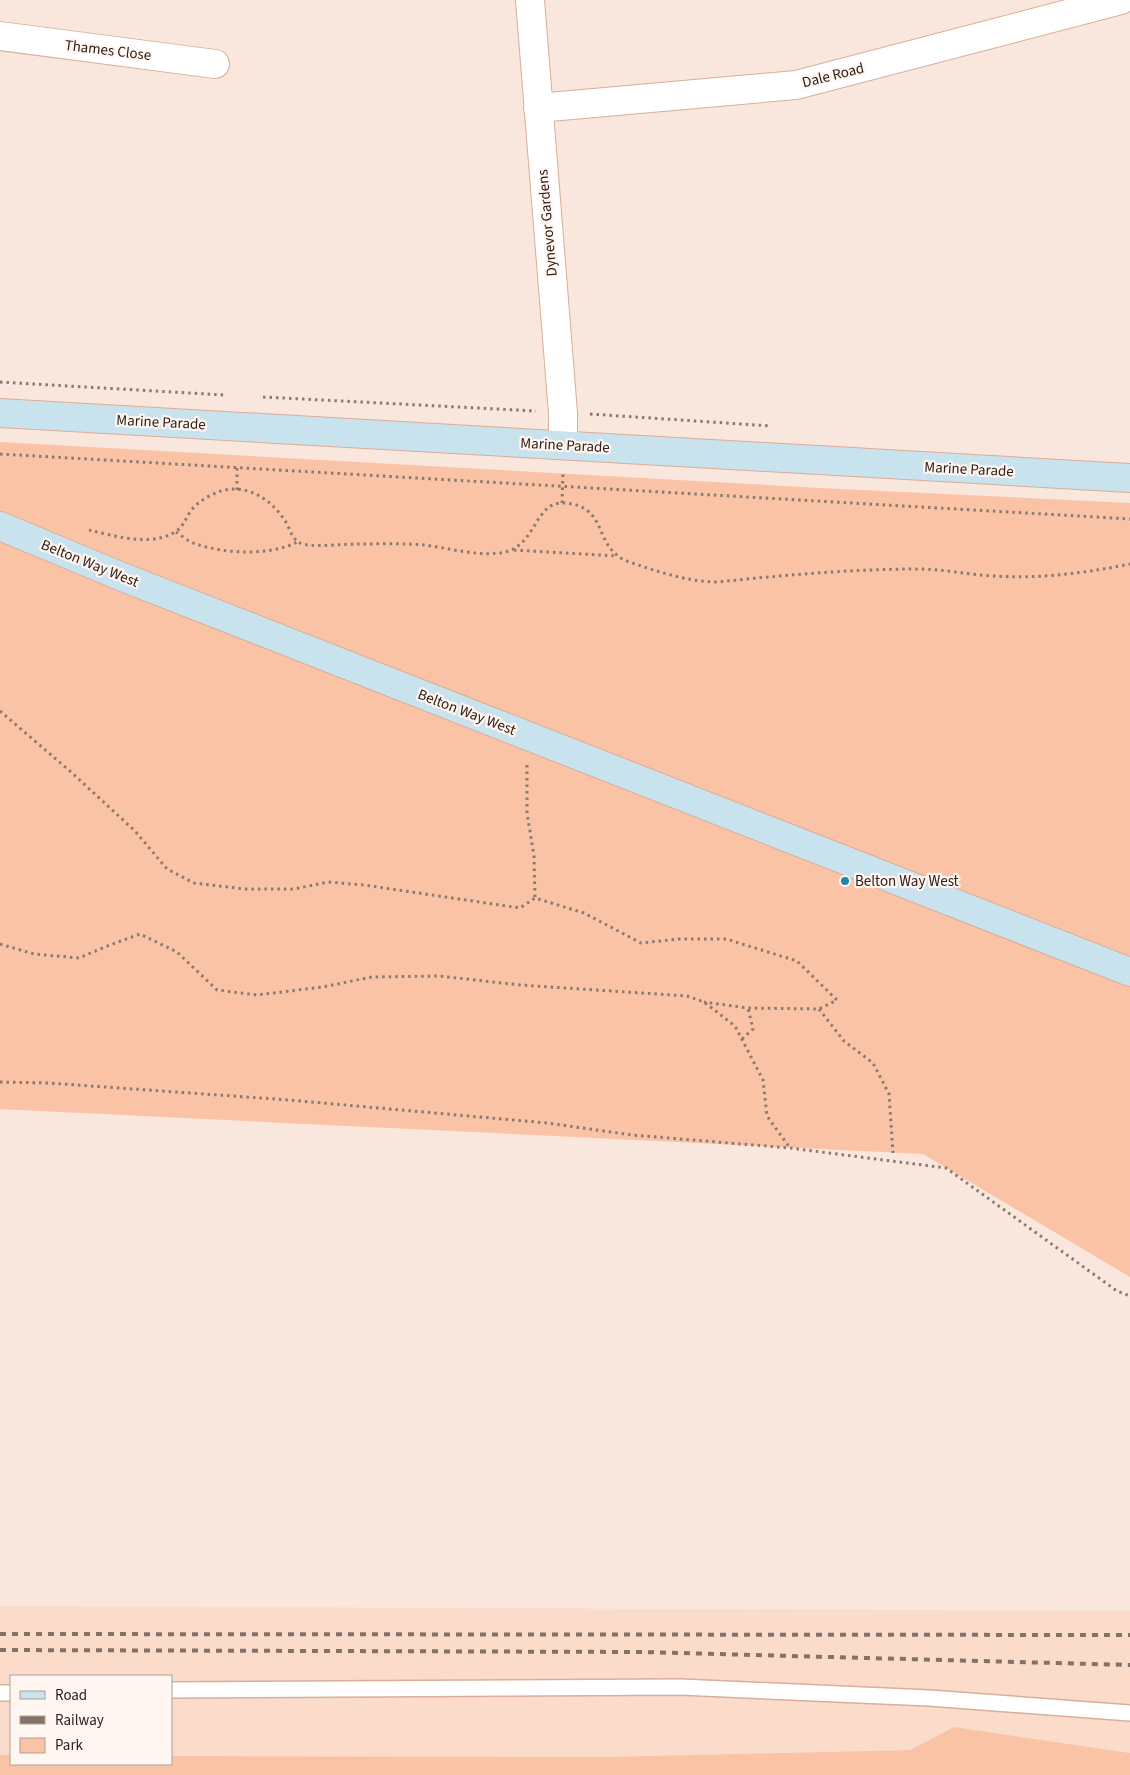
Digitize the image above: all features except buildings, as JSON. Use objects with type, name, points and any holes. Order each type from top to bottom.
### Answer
[{"type":"street","name":"Dynevor Gardens","points":[[530,0],[563,413],[563,445]]},
{"type":"street","name":"Dale Road","points":[[538,108],[796,85],[1121,0]]},
{"type":"street","name":"Thames Close","points":[[0,36],[215,64]]},
{"type":"street","name":"Marine Parade","points":[[0,413],[1130,478]]},
{"type":"street","name":"Belton Way West","points":[[0,526],[120,576],[1130,972]]},
{"type":"lane","points":[[172,1690],[680,1686],[930,1698],[1130,1713]]},
{"type":"path","points":[[0,454],[1130,518]]},
{"type":"path","points":[[237,490],[238,467]]},
{"type":"path","points":[[87,530],[122,538],[145,539],[165,536],[176,532],[185,523],[191,511],[202,501],[231,489],[254,493],[274,506],[297,542],[307,545],[422,545],[470,553],[501,553],[513,550],[617,556],[665,574],[702,582],[877,569],[922,569],[994,576],[1064,575],[1130,564]]},
{"type":"path","points":[[513,550],[527,539],[545,510],[554,504],[562,503],[575,504],[593,516],[608,545],[617,556]]},
{"type":"path","points":[[176,532],[194,544],[232,551],[275,550],[288,547],[297,542]]},
{"type":"path","points":[[0,711],[71,772],[135,831],[167,869],[194,883],[244,889],[294,889],[328,882],[364,885],[520,908],[535,898],[584,912],[641,943],[679,939],[726,939],[797,961],[836,1000],[819,1009],[748,1008],[704,1002],[687,996],[528,986],[439,976],[372,977],[322,987],[257,995],[218,990],[177,952],[140,934],[79,958],[34,954],[0,944]]},
{"type":"path","points":[[528,736],[527,813],[534,856],[535,898]]},
{"type":"path","points":[[704,1002],[735,1026],[763,1080],[767,1116],[790,1148]]},
{"type":"path","points":[[742,1039],[753,1029],[748,1008]]},
{"type":"path","points":[[819,1009],[844,1041],[873,1063],[889,1094],[894,1153]]},
{"type":"path","points":[[0,1082],[49,1083],[299,1101],[547,1123],[632,1135],[790,1148],[946,1168],[1117,1291],[1130,1296]]},
{"type":"shaded area","points":[[0,1606],[1130,1611],[1130,1753],[954,1727],[910,1750],[606,1757],[172,1756],[172,1675],[10,1675],[10,1755],[0,1755]]},
{"type":"green space","points":[[0,442],[820,488],[1130,503],[1130,1277],[923,1154],[0,1109]]},
{"type":"green space","points":[[954,1727],[1130,1753],[1130,1775],[0,1775],[0,1755],[10,1755],[10,1765],[172,1765],[172,1756],[606,1757],[910,1750]]},
{"type":"railway","points":[[0,1634],[1130,1635]]},
{"type":"railway","points":[[0,1650],[642,1652],[1130,1665]]},
{"type":"place","name":"Belton Way West","points":[[845,881]]}]
